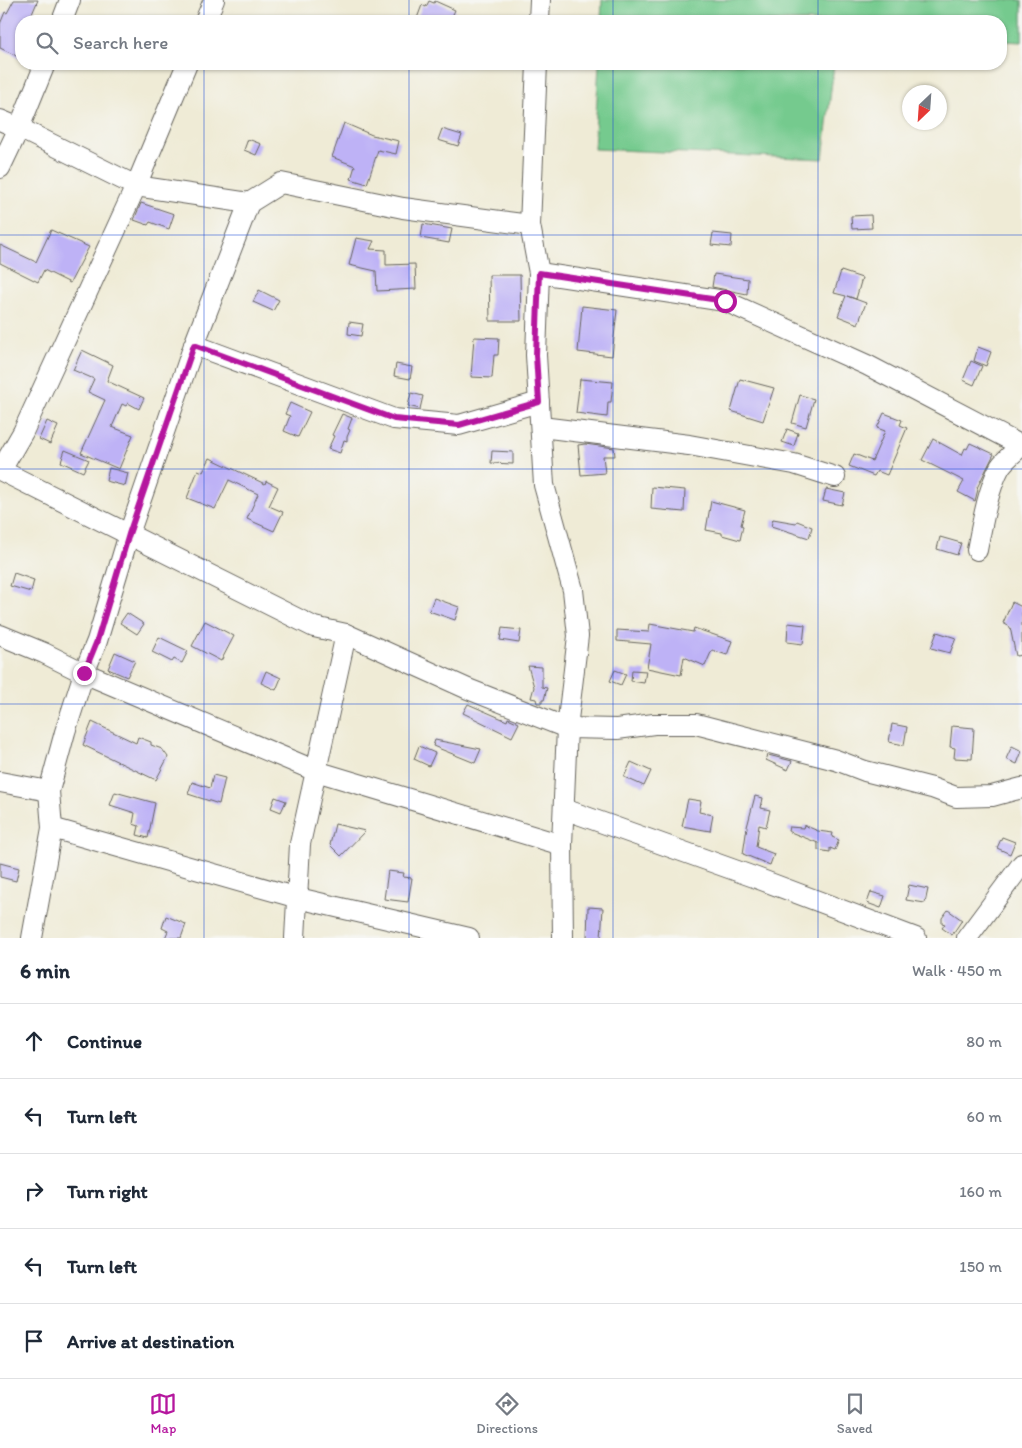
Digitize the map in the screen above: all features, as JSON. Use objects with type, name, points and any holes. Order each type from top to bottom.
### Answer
[{"type":"street","points":[[64,15],[70,0]]},
{"type":"street","points":[[208,15],[214,0]]},
{"type":"street","points":[[539,15],[540,0]]},
{"type":"street","points":[[0,168],[43,70]]},
{"type":"street","points":[[184,70],[136,186],[22,432],[0,470],[314,627],[346,634],[468,689],[567,728],[617,729],[654,724],[696,724],[836,760],[865,771],[956,796],[992,796],[1022,788]]},
{"type":"street","points":[[537,70],[530,225],[539,273],[536,355],[544,485],[573,590],[578,636],[567,728],[562,845],[562,938]]},
{"type":"street","points":[[0,120],[136,186],[250,203]]},
{"type":"street","points":[[32,938],[52,828],[49,791],[65,732],[84,673],[97,641],[129,534],[194,345],[250,203],[282,183],[403,208],[530,225]]},
{"type":"street","points":[[539,273],[725,301],[866,365],[1022,446],[1011,454],[1001,467],[995,480],[984,514],[977,550]]},
{"type":"street","points":[[194,345],[394,419],[459,425],[539,402]]},
{"type":"street","points":[[541,428],[689,445],[794,464],[835,477]]},
{"type":"street","points":[[295,938],[300,844],[346,634]]},
{"type":"street","points":[[0,635],[44,653],[84,673],[316,771],[562,845]]},
{"type":"street","points":[[0,782],[49,791]]},
{"type":"street","points":[[564,809],[754,877],[916,938]]},
{"type":"street","points":[[52,828],[298,898],[469,938]]},
{"type":"street","points":[[967,938],[1022,864]]},
{"type":"green space","points":[[602,0],[1022,0],[1022,42],[1007,41],[1007,15],[601,15]]},
{"type":"green space","points":[[599,70],[833,70],[823,159],[594,149]]},
{"type":"building","points":[[14,0],[38,0],[32,15],[15,15],[15,55],[0,48],[0,24],[5,12],[7,13]]},
{"type":"building","points":[[429,1],[434,3],[435,1],[455,10],[453,15],[418,15],[422,5],[426,7]]},
{"type":"building","points":[[344,123],[372,135],[399,141],[396,154],[378,150],[367,184],[351,179],[355,166],[332,157]]},
{"type":"building","points":[[442,129],[462,135],[458,146],[438,140]]},
{"type":"building","points":[[248,139],[261,144],[256,155],[244,150]]},
{"type":"building","points":[[141,203],[174,214],[169,229],[150,222],[148,225],[134,220]]},
{"type":"building","points":[[871,215],[872,228],[852,229],[851,216]]},
{"type":"building","points":[[423,224],[452,229],[449,243],[421,238]]},
{"type":"building","points":[[51,230],[89,247],[70,283],[44,270],[38,282],[0,263],[0,245],[36,262]]},
{"type":"building","points":[[713,233],[732,235],[731,247],[711,245]]},
{"type":"building","points":[[356,238],[374,241],[370,249],[386,250],[386,265],[415,264],[416,289],[377,291],[376,271],[349,265]]},
{"type":"building","points":[[841,271],[862,278],[856,299],[847,296],[866,303],[858,324],[838,316],[846,296],[834,293]]},
{"type":"building","points":[[714,274],[748,279],[747,294],[712,287]]},
{"type":"building","points":[[489,275],[520,275],[521,321],[490,321]]},
{"type":"building","points":[[259,290],[279,300],[273,311],[253,302]]},
{"type":"building","points":[[582,306],[617,310],[612,356],[578,352]]},
{"type":"building","points":[[349,322],[363,324],[361,336],[348,334]]},
{"type":"building","points":[[474,337],[499,338],[498,355],[494,355],[492,378],[471,377]]},
{"type":"building","points":[[978,347],[991,352],[986,366],[974,361]]},
{"type":"building","points":[[82,350],[113,365],[107,381],[144,398],[139,409],[128,403],[126,406],[122,404],[112,427],[133,435],[119,469],[81,453],[105,400],[88,392],[94,379],[73,370]]},
{"type":"building","points":[[971,361],[982,366],[974,385],[963,380]]},
{"type":"building","points":[[396,364],[412,367],[410,379],[394,376]]},
{"type":"building","points":[[580,379],[613,382],[611,402],[608,402],[607,417],[576,413]]},
{"type":"building","points":[[740,379],[774,388],[763,421],[731,411]]},
{"type":"building","points":[[411,393],[423,396],[420,409],[408,406]]},
{"type":"building","points":[[800,395],[814,399],[806,427],[792,423]]},
{"type":"building","points":[[290,403],[310,412],[298,437],[284,431],[290,416],[285,414]]},
{"type":"building","points":[[884,413],[902,420],[900,425],[907,428],[887,475],[877,471],[874,476],[849,466],[854,454],[872,461],[885,431],[877,428]]},
{"type":"building","points":[[342,414],[352,418],[348,429],[350,430],[347,441],[344,440],[340,453],[328,449]]},
{"type":"building","points":[[47,421],[58,426],[50,444],[39,439]]},
{"type":"building","points":[[787,429],[798,433],[794,446],[782,442]]},
{"type":"building","points":[[933,439],[962,455],[970,443],[994,454],[977,488],[975,501],[958,492],[964,481],[922,460]]},
{"type":"building","points":[[585,444],[614,448],[615,456],[603,456],[605,473],[581,475],[578,445]]},
{"type":"building","points":[[65,450],[89,460],[83,472],[61,462]]},
{"type":"building","points":[[492,451],[513,452],[513,464],[491,463]]},
{"type":"building","points":[[210,458],[265,484],[266,481],[278,487],[269,506],[283,512],[274,531],[247,519],[258,494],[229,480],[215,509],[187,498],[198,470],[203,472]]},
{"type":"building","points":[[109,468],[128,473],[125,486],[106,481]]},
{"type":"building","points":[[652,487],[685,490],[684,512],[651,509]]},
{"type":"building","points":[[826,489],[845,493],[842,505],[823,501]]},
{"type":"building","points":[[711,501],[745,510],[740,540],[722,535],[722,533],[706,530]]},
{"type":"building","points":[[773,519],[796,523],[797,521],[812,527],[809,538],[771,526]]},
{"type":"building","points":[[940,537],[961,543],[957,555],[937,549]]},
{"type":"building","points":[[14,573],[34,580],[31,592],[10,586]]},
{"type":"building","points":[[434,598],[459,607],[455,620],[429,611]]},
{"type":"building","points":[[1012,602],[1022,607],[1022,655],[1016,656],[1010,627],[1003,623]]},
{"type":"building","points":[[127,613],[144,624],[137,634],[120,623]]},
{"type":"building","points":[[205,621],[234,636],[221,661],[192,646]]},
{"type":"building","points":[[788,623],[805,625],[803,644],[787,642]]},
{"type":"building","points":[[650,624],[693,632],[694,628],[732,641],[727,655],[712,650],[705,666],[684,657],[681,675],[647,668],[651,644],[617,641],[617,630],[649,632]]},
{"type":"building","points":[[502,628],[521,630],[519,643],[500,640]]},
{"type":"building","points":[[937,632],[956,638],[950,653],[931,648]]},
{"type":"building","points":[[159,637],[188,651],[182,663],[174,659],[172,662],[152,652]]},
{"type":"building","points":[[115,652],[135,661],[127,677],[108,669]]},
{"type":"building","points":[[528,666],[542,667],[542,687],[547,688],[542,703],[537,703],[536,699],[531,698],[534,687]]},
{"type":"building","points":[[615,670],[626,674],[621,685],[610,681]]},
{"type":"building","points":[[632,670],[646,671],[644,683],[631,681]]},
{"type":"building","points":[[266,671],[281,678],[276,690],[261,683]]},
{"type":"building","points":[[468,704],[507,721],[508,718],[519,723],[512,737],[463,713]]},
{"type":"building","points":[[92,722],[136,743],[138,737],[162,749],[168,757],[156,780],[83,745]]},
{"type":"building","points":[[892,724],[907,727],[904,745],[889,742]]},
{"type":"building","points":[[952,726],[974,728],[972,759],[954,758],[955,748],[950,747]]},
{"type":"building","points":[[435,740],[481,749],[475,763],[433,746]]},
{"type":"building","points":[[419,746],[435,753],[429,766],[414,759]]},
{"type":"building","points":[[1012,746],[1022,751],[1017,764],[1006,759]]},
{"type":"building","points":[[768,755],[792,761],[788,770],[766,760]]},
{"type":"building","points":[[631,762],[651,771],[644,786],[624,777]]},
{"type":"building","points":[[213,775],[225,778],[219,804],[188,794],[192,782],[210,788]]},
{"type":"building","points":[[115,792],[155,803],[148,838],[137,835],[139,826],[133,824],[135,813],[110,805]]},
{"type":"building","points":[[755,796],[763,798],[761,808],[770,810],[766,827],[759,825],[756,847],[774,854],[770,865],[743,854],[747,827]]},
{"type":"building","points":[[275,797],[286,801],[281,812],[271,808]]},
{"type":"building","points":[[688,799],[701,801],[699,812],[713,815],[710,831],[682,826]]},
{"type":"building","points":[[335,824],[365,831],[341,856],[330,845]]},
{"type":"building","points":[[804,825],[818,831],[833,833],[832,837],[839,840],[835,850],[830,848],[830,852],[818,850],[818,843],[788,831],[789,827],[803,828]]},
{"type":"building","points":[[1002,837],[1015,842],[1010,854],[997,848]]},
{"type":"building","points":[[0,863],[19,868],[16,881],[0,877]]},
{"type":"building","points":[[388,871],[404,873],[403,877],[412,878],[408,902],[384,899]]},
{"type":"building","points":[[909,885],[928,889],[925,903],[906,900]]},
{"type":"building","points":[[871,892],[885,896],[881,908],[867,903]]},
{"type":"building","points":[[588,907],[603,908],[601,938],[587,938]]},
{"type":"building","points":[[948,910],[962,920],[952,935],[942,928],[945,924],[942,923],[942,918]]},
{"type":"building","points":[[166,916],[186,924],[181,938],[165,938],[168,931],[162,928]]},
{"type":"route","points":[[84,673],[97,641],[129,534],[194,345],[394,419],[459,425],[539,402],[536,355],[539,273],[725,301]]}]
